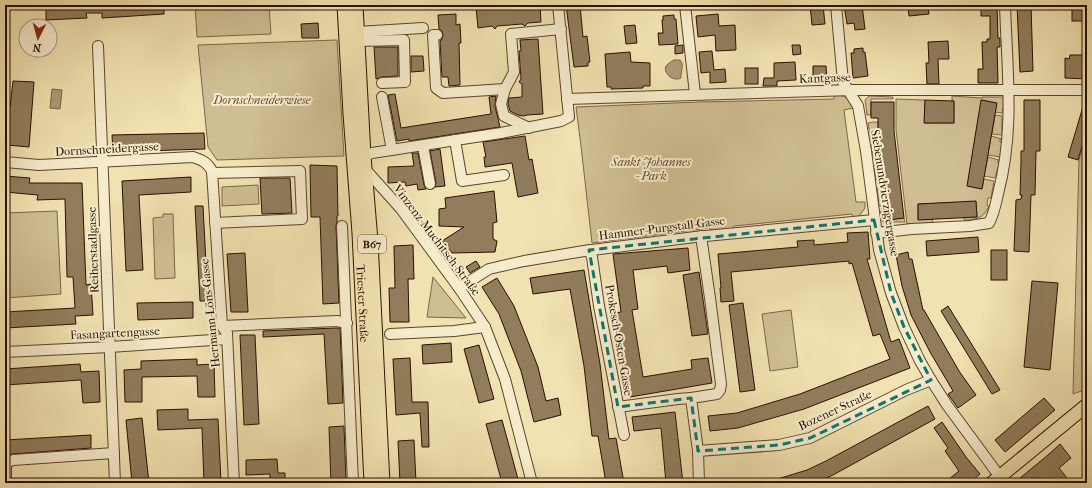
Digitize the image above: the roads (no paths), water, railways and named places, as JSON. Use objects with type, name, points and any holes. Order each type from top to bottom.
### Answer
[{"type":"main road","name":"Triester Straße","points":[[344,5],[359,233],[371,483]]},
{"type":"main road","name":"Triester Straße","points":[[356,5],[364,156],[374,279],[383,483]]},
{"type":"main road","points":[[996,480],[1087,405]]},
{"type":"street","points":[[364,156],[372,153],[529,128],[561,121],[569,117],[558,5]]},
{"type":"street","points":[[685,5],[695,94]]},
{"type":"street","name":"Siebenundvierzigergasse","points":[[836,5],[843,82],[858,106],[866,151],[876,233],[879,250],[888,281],[904,328],[920,361],[996,480]]},
{"type":"street","points":[[876,233],[970,226],[990,223],[1006,160],[1010,115],[1006,5]]},
{"type":"street","points":[[358,36],[423,28]]},
{"type":"street","points":[[529,128],[504,116],[501,104],[505,89],[514,72],[511,34],[561,30]]},
{"type":"street","points":[[437,35],[433,35],[436,88],[443,93],[505,89]]},
{"type":"street","points":[[358,36],[404,40],[406,82],[382,83]]},
{"type":"street","name":"Reiherstadlgasse","points":[[98,46],[115,483]]},
{"type":"street","name":"Kantgasse","points":[[567,99],[853,90],[1085,90]]},
{"type":"street","points":[[382,97],[392,150]]},
{"type":"street","points":[[455,140],[462,181],[504,175]]},
{"type":"street","points":[[423,146],[430,184]]},
{"type":"street","name":"Dornschneidergasse","points":[[5,162],[39,165],[102,163],[193,157],[202,160],[210,169]]},
{"type":"street","points":[[210,169],[300,171],[302,219],[215,223]]},
{"type":"street","name":"Hermann-Löns-Gasse","points":[[210,169],[222,326],[227,333],[234,483]]},
{"type":"street","name":"Vinzenz-Muchitsch-Straße","points":[[366,170],[401,209],[459,288],[485,327],[505,379],[532,483]]},
{"type":"street","name":"Hammer-Purgstall-Gasse","points":[[459,288],[489,269],[524,261],[589,250],[700,236],[874,220]]},
{"type":"street","points":[[342,226],[353,483]]},
{"type":"street","points":[[618,407],[717,394],[720,390],[721,384],[710,298],[700,236]]},
{"type":"street","name":"Prokesch-Osten-Gasse","points":[[589,250],[592,257],[599,306],[624,435]]},
{"type":"street","points":[[222,326],[337,321],[346,323]]},
{"type":"street","points":[[390,334],[454,331],[485,327]]},
{"type":"street","name":"Fasangartengasse","points":[[5,352],[227,339]]},
{"type":"street","name":"Bozener Straße","points":[[698,451],[779,445],[810,438],[906,390],[931,380]]},
{"type":"street","points":[[691,398],[698,451],[700,483]]},
{"type":"street","points":[[6,483],[6,463],[13,460],[114,453]]},
{"type":"park label","name":"Dornschneiderwiese","points":[[262,100]]},
{"type":"park label","name":"Sankt Johannes - Park","points":[[651,169]]}]
